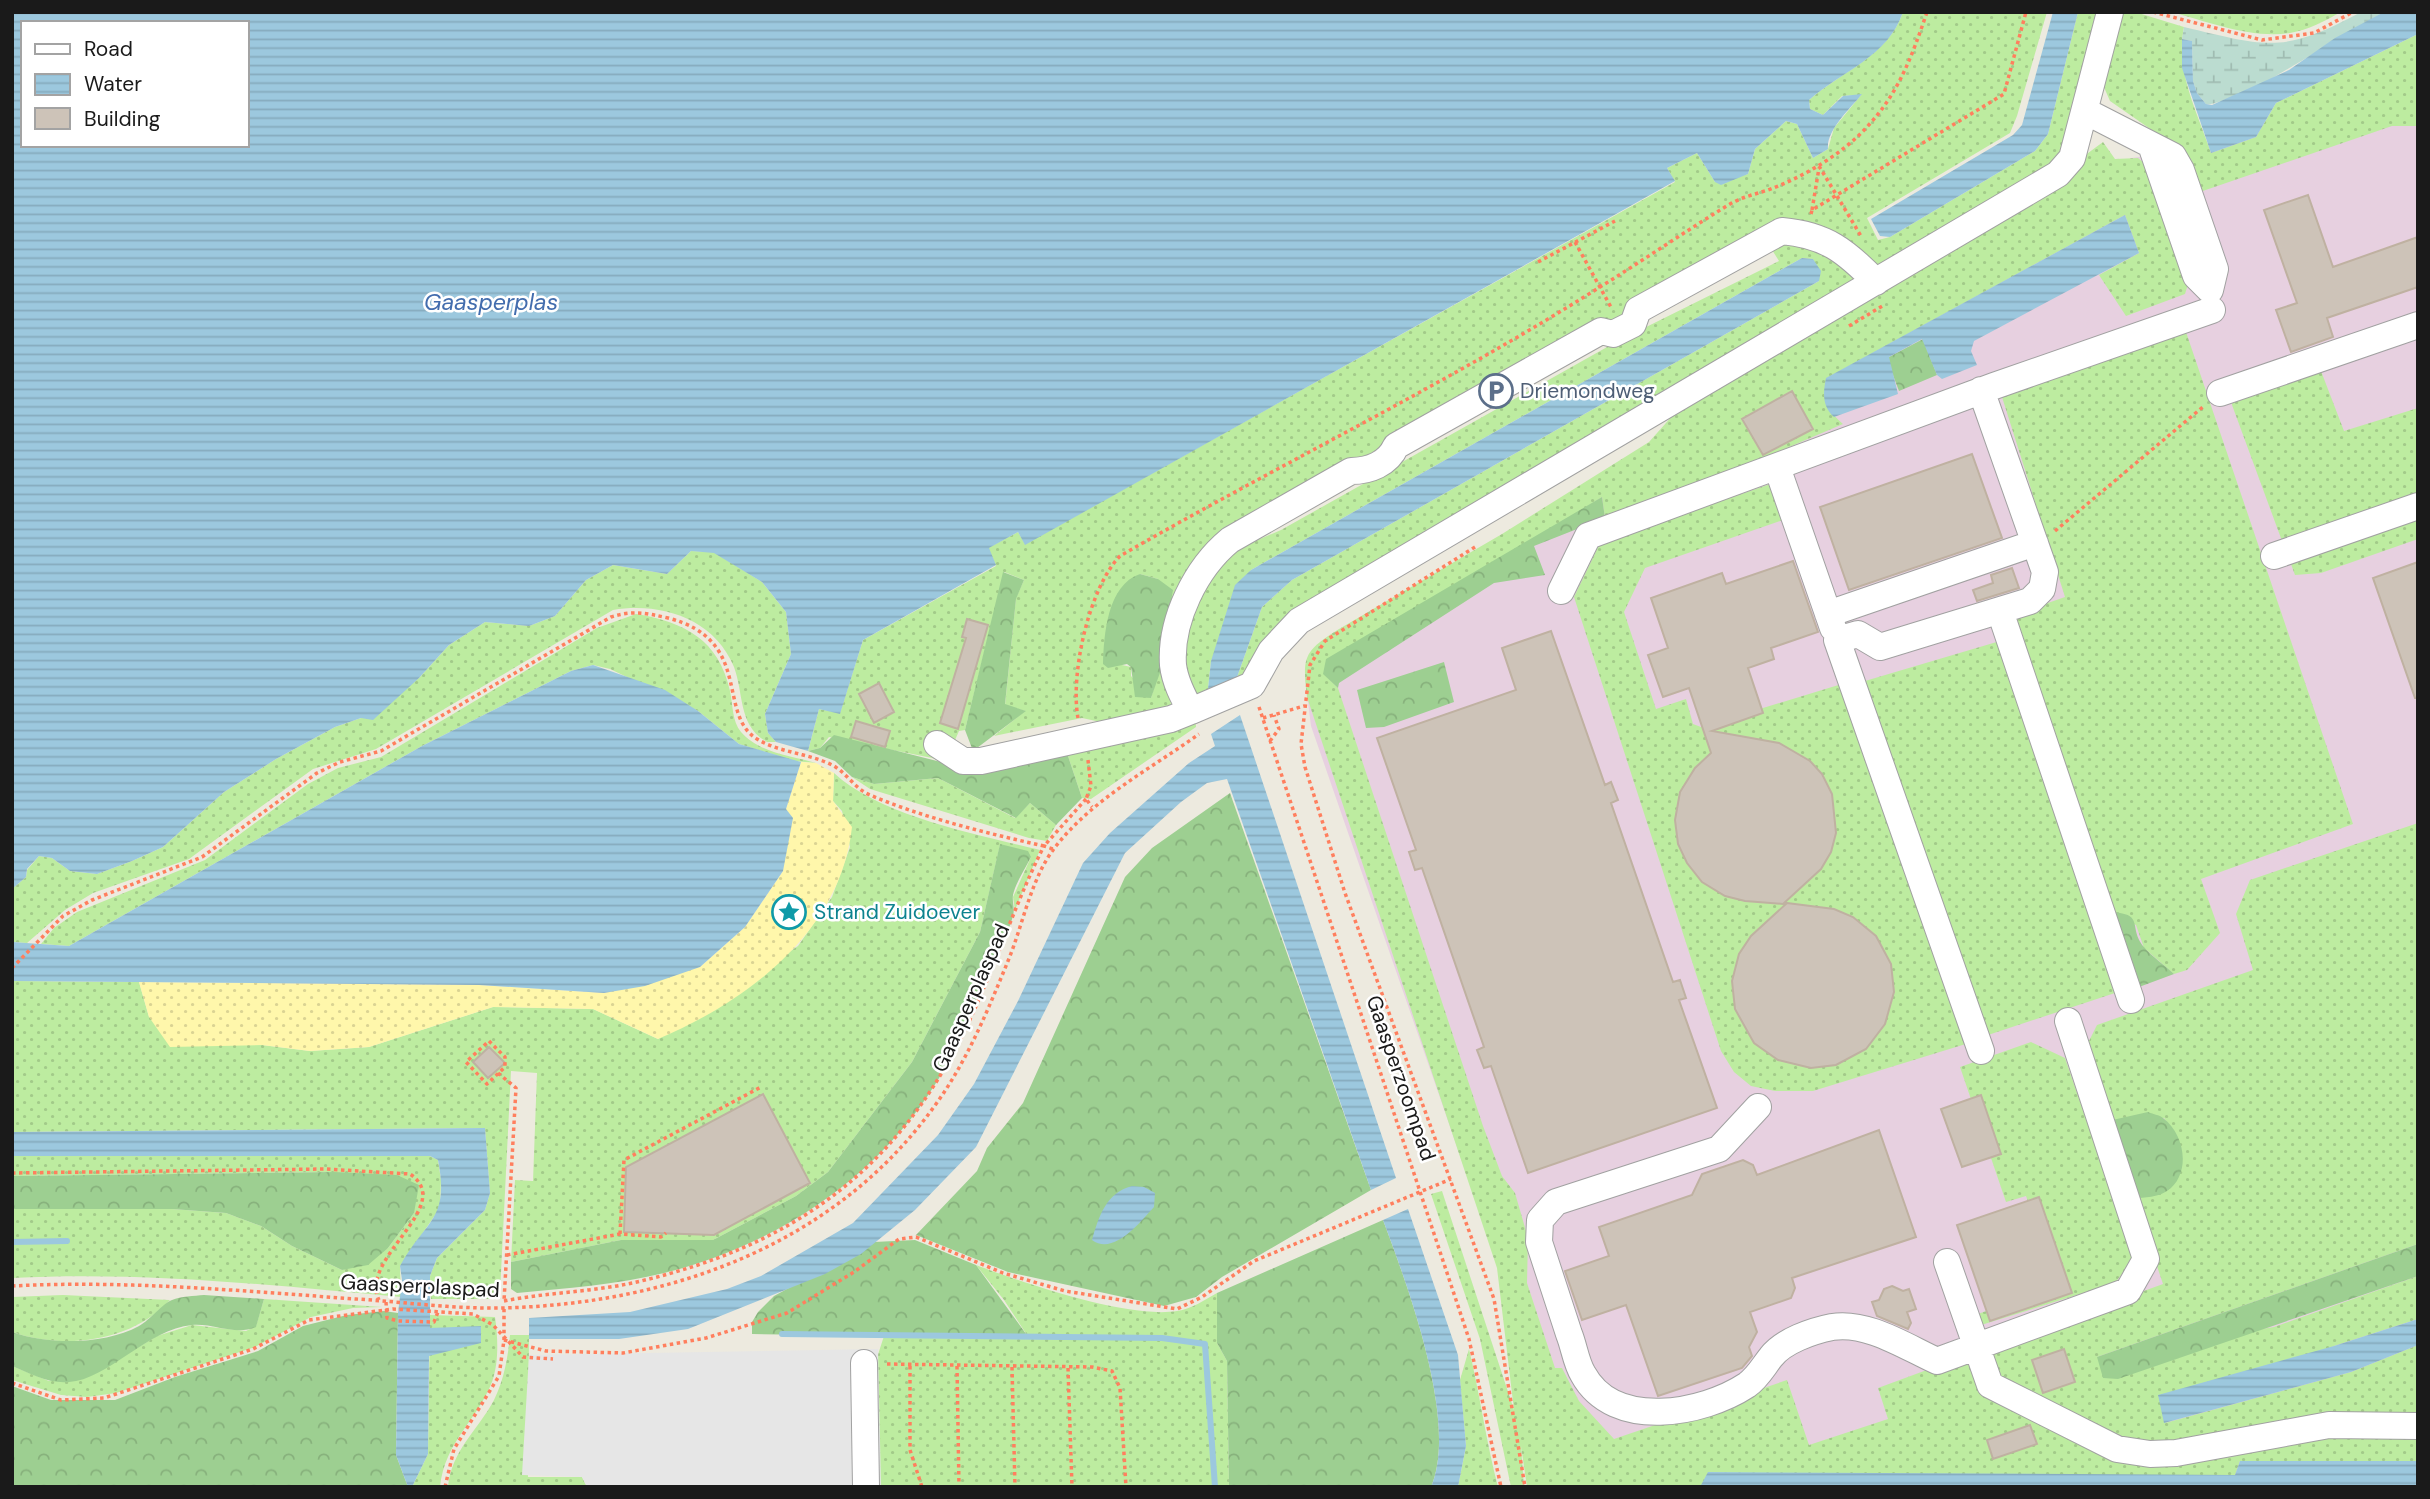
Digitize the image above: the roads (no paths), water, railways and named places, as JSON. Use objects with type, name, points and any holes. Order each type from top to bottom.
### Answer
[{"type":"street","points":[[937,744],[963,761],[981,761],[1171,719],[1200,719],[1252,685],[1271,651],[1299,621],[2058,174],[2072,158],[2110,12]]},
{"type":"street","points":[[2085,111],[2152,148]]},
{"type":"street","points":[[1200,719],[1180,693],[1173,665],[1176,636],[1199,573],[1230,540],[1351,471],[1365,471],[1391,457],[1396,446],[1601,331],[1613,334],[1633,324],[1638,310],[1777,233],[1810,222],[1876,282]]},
{"type":"street","points":[[1561,591],[1588,536],[1981,390],[2212,310]]},
{"type":"street","points":[[2220,393],[2418,325]]},
{"type":"street","points":[[1837,640],[1858,634],[1880,648],[2030,601],[2042,589],[2045,572],[1981,390]]},
{"type":"street","points":[[1777,467],[1980,1051]]},
{"type":"street","points":[[2274,556],[2418,506]]},
{"type":"street","points":[[1828,614],[2035,543]]},
{"type":"street","points":[[2000,611],[2130,1000]]},
{"type":"street","points":[[1758,1107],[1719,1149],[1556,1202],[1540,1220],[1539,1242],[1583,1375],[1612,1400],[1629,1408],[1657,1413],[1686,1409],[1731,1393],[1763,1371],[1779,1348],[1832,1327],[1853,1327],[1872,1332],[1937,1361],[2129,1291],[2146,1259],[2068,1021]]},
{"type":"street","points":[[1947,1262],[1990,1385],[2118,1449],[2150,1454],[2176,1453],[2329,1425],[2418,1426]]},
{"type":"street","points":[[864,1363],[866,1487]]},
{"type":"water","name":"Gaasperplas","points":[[12,12],[1903,12],[1887,41],[1863,62],[1809,100],[1810,109],[1823,115],[1843,96],[1862,94],[1835,127],[1828,142],[1828,149],[1813,158],[1797,124],[1786,121],[1755,149],[1748,174],[1721,185],[1715,182],[1697,153],[1667,168],[1675,181],[1025,545],[1018,532],[989,548],[996,565],[863,640],[840,714],[819,709],[808,751],[776,742],[768,733],[765,714],[791,654],[786,612],[762,582],[714,553],[691,551],[667,574],[613,565],[586,580],[555,616],[529,626],[485,622],[449,645],[419,678],[373,720],[361,718],[335,727],[276,759],[224,792],[163,847],[97,874],[70,871],[52,858],[39,856],[27,869],[26,877],[12,889]]},
{"type":"water","points":[[2053,12],[2078,12],[2048,134],[2035,151],[1890,237],[1880,236],[1871,219],[2013,135],[2022,125]]},
{"type":"water","points":[[2384,12],[2418,12],[2418,34],[2276,103],[2256,137],[2211,153],[2182,68],[2182,39],[2192,41],[2193,81],[2197,93],[2206,104],[2212,105],[2289,70],[2335,38]]},
{"type":"water","points":[[2125,215],[2139,253],[1974,341],[1971,351],[1977,365],[1942,379],[1937,375],[1922,339],[1889,357],[1898,394],[1834,417],[1830,413],[1824,399],[1826,378]]},
{"type":"water","points":[[1802,258],[1813,259],[1821,271],[1819,281],[1292,580],[1262,607],[1236,680],[1208,689],[1211,661],[1235,585],[1251,570]]},
{"type":"water","points":[[593,665],[665,690],[698,711],[739,744],[801,762],[786,809],[793,818],[783,871],[745,927],[700,967],[645,986],[604,993],[479,985],[12,981],[12,942],[69,946],[422,746],[571,671]]},
{"type":"water","points":[[1240,715],[1396,1178],[1371,1190],[1227,779],[1207,783],[1181,802],[1125,853],[976,1147],[915,1210],[861,1254],[825,1274],[688,1329],[619,1339],[529,1339],[529,1318],[630,1312],[727,1289],[761,1276],[853,1223],[938,1135],[974,1084],[1018,1001],[1083,863],[1110,833],[1189,763],[1215,746],[1211,734]]},
{"type":"water","points":[[485,1128],[490,1193],[485,1210],[437,1258],[430,1276],[430,1328],[481,1326],[481,1343],[429,1356],[428,1454],[412,1487],[408,1487],[396,1455],[398,1313],[402,1280],[400,1266],[438,1208],[441,1180],[438,1160],[430,1156],[12,1156],[12,1132]]},
{"type":"water","points":[[1132,1186],[1144,1187],[1155,1193],[1154,1207],[1118,1241],[1100,1244],[1092,1240],[1101,1214],[1110,1200],[1123,1189]]},
{"type":"water","points":[[1408,1209],[1458,1355],[1466,1446],[1458,1487],[1431,1487],[1438,1459],[1439,1427],[1434,1391],[1416,1315],[1383,1220]]},
{"type":"water","points":[[2418,1319],[2418,1345],[2351,1372],[2164,1423],[2158,1395],[2334,1346]]},
{"type":"water","points":[[2240,1461],[2418,1461],[2418,1487],[1700,1487],[1708,1472],[2235,1475]]},
{"type":"waterway","points":[[12,1242],[67,1241]]},
{"type":"waterway","points":[[782,1334],[1162,1338],[1205,1344],[1215,1487]]},
{"type":"place","name":"Driemondweg","points":[[1496,391]]},
{"type":"place","name":"Strand Zuidoever","points":[[789,912]]}]
